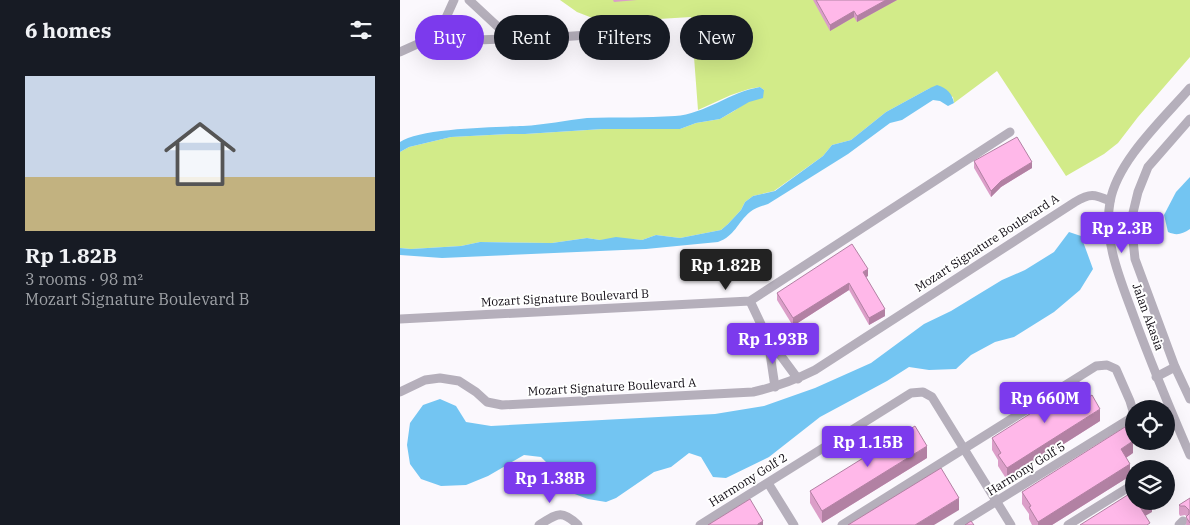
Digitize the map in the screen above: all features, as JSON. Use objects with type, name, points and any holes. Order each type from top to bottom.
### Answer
[{"type":"street","points":[[447,15],[454,0]]},
{"type":"street","points":[[469,0],[494,23]]},
{"type":"street","points":[[400,52],[415,45]]},
{"type":"street","name":"Jalan Akasia","points":[[1190,88],[1128,160],[1110,202],[1108,224],[1115,263],[1156,377],[1190,455]]},
{"type":"street","name":"Jalan Akasia","points":[[1190,119],[1148,166],[1138,192],[1131,221],[1135,259],[1190,400]]},
{"type":"street","points":[[798,379],[767,337],[750,301],[1010,132]]},
{"type":"street","name":"Mozart Signature Boulevard A","points":[[400,392],[425,380],[440,378],[459,381],[487,402],[502,405],[753,392],[774,387],[798,379],[823,364],[1087,195],[1098,196],[1110,202]]},
{"type":"street","name":"Mozart Signature Boulevard B","points":[[400,319],[750,301]]},
{"type":"street","points":[[767,337],[774,387]]},
{"type":"street","name":"Harmony Golf 5","points":[[958,525],[1131,418],[1133,411],[1116,369],[1107,365],[1096,366],[964,449]]},
{"type":"street","points":[[1156,377],[1176,367]]},
{"type":"street","name":"Harmony Golf 2","points":[[700,525],[911,393],[923,392],[932,397],[964,449]]},
{"type":"street","points":[[842,525],[964,449],[1011,525]]},
{"type":"street","points":[[768,483],[794,525]]},
{"type":"street","points":[[1068,525],[1125,490]]},
{"type":"street","points":[[539,525],[557,514],[567,515],[578,525]]},
{"type":"green space","points":[[560,0],[1190,0],[1190,57],[1118,143],[1104,154],[1066,176],[997,71],[954,103],[953,97],[930,88],[886,112],[851,140],[832,145],[823,156],[774,191],[753,196],[745,202],[741,210],[721,230],[680,238],[656,235],[642,240],[600,240],[587,238],[552,243],[480,242],[461,246],[400,248],[400,152],[409,147],[451,137],[603,129],[680,129],[696,123],[720,119],[764,90],[760,87],[749,89],[698,110],[694,60],[753,60],[753,15],[680,15],[680,18],[670,18],[670,15],[585,15]]},
{"type":"water","points":[[937,85],[948,91],[954,103],[948,106],[940,101],[933,100],[902,120],[890,123],[848,154],[768,204],[752,211],[732,233],[718,242],[646,249],[442,258],[400,255],[400,248],[461,246],[480,242],[552,243],[587,238],[600,240],[616,237],[642,240],[656,235],[680,238],[721,230],[741,210],[745,202],[753,196],[775,191],[823,156],[832,145],[851,140],[886,112]]},
{"type":"water","points":[[760,87],[764,90],[763,98],[749,102],[720,119],[696,123],[680,129],[603,129],[451,137],[409,147],[400,152],[400,142],[410,137],[440,131],[531,125],[587,118],[675,116],[697,111],[738,93]]},
{"type":"water","points":[[1190,177],[1190,229],[1179,234],[1168,232],[1164,215],[1176,192]]},
{"type":"water","points":[[1069,232],[1081,236],[1093,269],[1080,290],[1054,312],[1014,337],[995,342],[971,355],[956,369],[929,370],[909,367],[820,417],[769,457],[726,478],[713,477],[701,457],[689,453],[671,467],[654,472],[616,498],[606,502],[588,499],[572,493],[559,485],[550,466],[541,457],[524,455],[488,476],[466,485],[441,486],[421,479],[410,464],[407,445],[410,423],[423,405],[440,399],[456,406],[466,422],[491,426],[715,414],[764,406],[815,388],[871,363],[924,324],[951,311],[1002,280],[1025,270],[1054,252]]},
{"type":"building","points":[[816,0],[886,0],[857,16],[854,11],[830,25]]},
{"type":"building","points":[[1017,137],[1032,162],[1001,181],[991,191],[974,161]]},
{"type":"building","points":[[852,244],[868,269],[863,272],[885,309],[869,318],[849,283],[793,318],[777,293]]},
{"type":"building","points":[[1080,382],[1089,397],[1092,395],[1100,409],[1007,468],[998,455],[1001,453],[992,438]]},
{"type":"building","points":[[915,426],[927,446],[822,511],[810,491]]},
{"type":"building","points":[[1125,427],[1125,446],[1121,449],[1128,460],[1125,460],[1125,467],[1038,522],[1022,492]]},
{"type":"building","points":[[941,468],[959,498],[915,525],[848,525]]},
{"type":"building","points":[[1125,497],[1125,510],[1142,510],[1150,523],[1147,525],[1080,525]]},
{"type":"building","points":[[1190,498],[1190,523],[1186,517],[1189,514],[1189,510],[1185,506],[1179,505]]},
{"type":"building","points":[[750,499],[763,521],[758,525],[708,525]]},
{"type":"building","points":[[971,521],[974,525],[965,525]]}]
